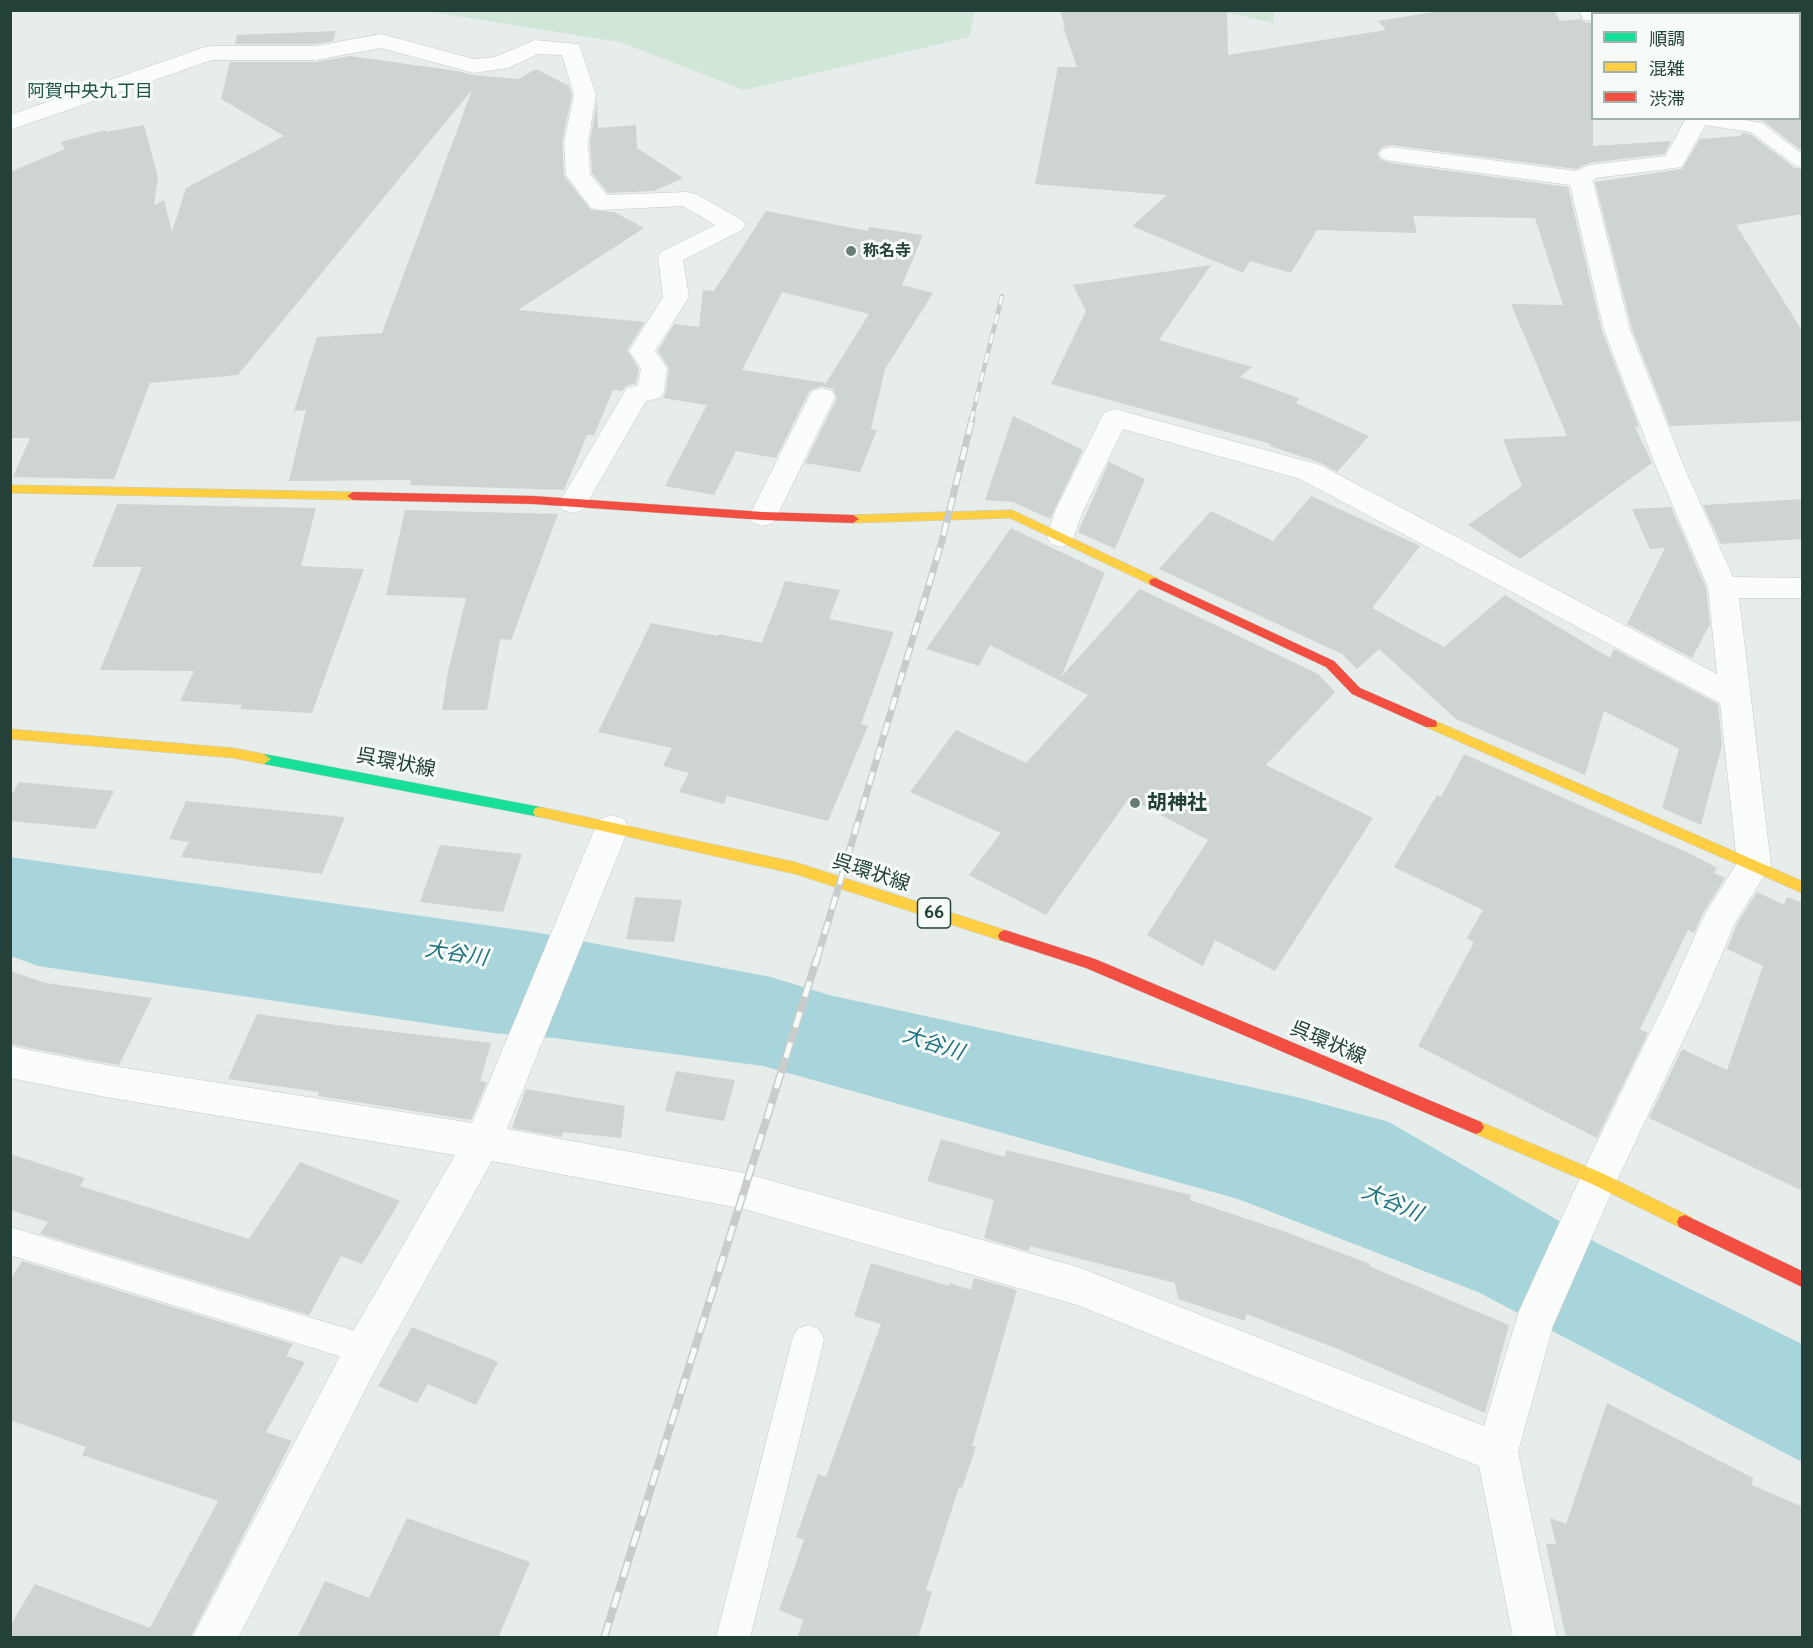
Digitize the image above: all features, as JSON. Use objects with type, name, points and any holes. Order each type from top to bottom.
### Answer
[{"type":"street","points":[[10,123],[210,53],[316,53],[381,41],[474,66],[500,63],[535,47],[571,49],[585,95],[576,142],[578,174],[600,203],[687,199],[733,225],[670,257],[676,297],[642,351],[654,368],[651,392],[637,394],[573,502]]},
{"type":"street","points":[[1391,154],[1581,179],[1589,172],[1674,162],[1697,120]]},
{"type":"street","points":[[1535,1638],[1497,1452],[1533,1325],[1598,1179],[1685,998],[1722,914],[1754,865],[1723,587],[1671,469],[1617,330],[1581,179]]},
{"type":"street","points":[[763,516],[822,397]]},
{"type":"street","points":[[1060,537],[1069,511],[1115,418],[1310,472],[1736,698]]},
{"type":"street","points":[[10,489],[309,494],[573,502],[763,516],[863,519],[1011,514],[1330,664],[1356,691],[1803,887]]},
{"type":"street","points":[[1723,587],[1803,588]]},
{"type":"street","name":"呉環状線","points":[[10,734],[233,753],[460,795],[795,868],[1090,963],[1598,1179],[1803,1279]]},
{"type":"street","points":[[214,1638],[365,1349],[483,1142],[612,828]]},
{"type":"street","points":[[10,1062],[106,1081],[483,1142],[744,1191],[1078,1286],[1497,1452]]},
{"type":"lane","points":[[1705,120],[1756,127],[1803,162]]},
{"type":"lane","points":[[10,1241],[365,1349]]},
{"type":"lane","points":[[733,1638],[808,1340]]},
{"type":"green space","points":[[425,11],[975,11],[969,37],[744,90],[620,42]]},
{"type":"green space","points":[[1221,11],[1274,11],[1273,23]]},
{"type":"water","name":"大谷川","points":[[10,857],[534,932],[771,977],[829,995],[1301,1098],[1389,1122],[1597,1243],[1802,1344],[1802,1462],[1478,1292],[1238,1199],[763,1066],[554,1038],[493,1033],[38,966],[11,956]]},
{"type":"building","points":[[1060,10],[1227,10],[1228,55],[1386,30],[1378,21],[1446,10],[1554,10],[1560,21],[1580,19],[1591,23],[1593,146],[1671,141],[1665,154],[1589,163],[1576,169],[1391,145],[1382,147],[1377,154],[1381,160],[1391,163],[1568,187],[1602,331],[1639,427],[1635,427],[1652,463],[1520,559],[1468,525],[1522,486],[1503,439],[1567,436],[1511,304],[1563,305],[1535,218],[1413,216],[1417,233],[1317,230],[1291,273],[1250,261],[1243,273],[1132,226],[1167,195],[1035,184],[1058,67],[1077,67],[1063,27],[1065,27]]},
{"type":"building","points":[[336,31],[333,41],[316,44],[235,44],[237,35]]},
{"type":"building","points":[[350,56],[473,75],[518,79],[536,69],[569,86],[572,95],[562,142],[564,176],[591,210],[614,212],[644,228],[518,310],[645,322],[627,350],[639,369],[636,383],[626,386],[622,391],[613,390],[594,435],[587,435],[564,490],[410,485],[411,480],[289,481],[306,410],[294,411],[317,337],[382,333],[472,90],[238,375],[150,383],[114,479],[13,477],[30,438],[10,438],[10,172],[65,149],[61,142],[105,130],[106,132],[144,125],[158,177],[154,205],[164,200],[172,232],[186,188],[284,136],[221,99],[230,62],[316,62]]},
{"type":"building","points":[[597,101],[598,128],[636,125],[637,148],[683,178],[654,191],[608,193],[592,173],[590,142]]},
{"type":"building","points":[[1803,118],[1803,152],[1760,120],[1801,120]]},
{"type":"building","points":[[1743,133],[1750,134],[1795,168],[1803,169],[1803,214],[1736,225],[1803,332],[1803,421],[1670,426],[1632,329],[1595,182],[1682,169],[1700,139],[1740,136]]},
{"type":"building","points":[[766,211],[868,231],[869,227],[923,235],[902,285],[933,293],[885,369],[871,429],[877,430],[860,472],[805,463],[837,398],[833,389],[821,386],[810,390],[776,458],[736,451],[714,495],[665,486],[707,405],[663,398],[669,368],[658,351],[674,324],[699,327],[703,290],[714,291]],"holes":[[[782,292],[869,314],[826,383],[742,370]]]},
{"type":"building","points":[[1211,265],[1159,340],[1252,367],[1240,377],[1299,398],[1296,403],[1369,436],[1337,472],[1321,463],[1270,446],[1271,444],[1051,384],[1086,311],[1073,285]]},
{"type":"building","points":[[1013,416],[1083,450],[1050,519],[1013,502],[985,500]]},
{"type":"building","points":[[1109,462],[1145,479],[1115,549],[1078,532]]},
{"type":"building","points":[[1311,496],[1420,546],[1372,608],[1444,647],[1505,595],[1610,658],[1614,649],[1718,704],[1722,745],[1701,825],[1662,808],[1679,749],[1604,711],[1585,775],[1456,719],[1379,649],[1357,669],[1342,654],[1159,569],[1211,511],[1273,541]]},
{"type":"building","points":[[1803,499],[1803,539],[1721,544],[1703,505]]},
{"type":"building","points":[[117,504],[316,508],[301,566],[364,569],[312,713],[240,709],[242,705],[180,701],[194,671],[100,670],[142,567],[92,567]]},
{"type":"building","points":[[1671,507],[1706,588],[1710,624],[1692,658],[1627,624],[1665,548],[1650,549],[1632,509]]},
{"type":"building","points":[[405,510],[558,514],[511,640],[500,639],[487,710],[442,710],[448,672],[466,598],[386,595]]},
{"type":"building","points":[[1011,528],[1105,573],[1061,677],[1140,589],[1318,674],[1335,692],[1266,765],[1373,818],[1275,971],[1215,940],[1203,966],[1147,935],[1208,840],[1129,798],[1046,915],[969,875],[1001,833],[910,792],[956,730],[1026,763],[1088,695],[990,645],[979,666],[926,649]]},
{"type":"building","points":[[785,581],[840,590],[829,619],[894,632],[861,724],[868,726],[828,821],[727,796],[724,804],[679,792],[689,773],[663,766],[672,748],[598,732],[651,623],[762,643]]},
{"type":"building","points":[[1464,754],[1693,855],[1717,868],[1714,873],[1725,878],[1703,913],[1694,933],[1688,930],[1640,1029],[1648,1033],[1597,1138],[1418,1046],[1474,942],[1467,938],[1483,910],[1394,867],[1437,795],[1441,797]]},
{"type":"building","points":[[19,782],[114,791],[95,829],[10,821],[10,798]]},
{"type":"building","points":[[186,801],[345,817],[322,874],[181,857],[189,842],[169,839]]},
{"type":"building","points":[[440,845],[522,854],[503,912],[420,902]]},
{"type":"building","points":[[1757,892],[1784,905],[1787,897],[1803,903],[1803,1191],[1649,1118],[1682,1049],[1727,1070],[1763,966],[1727,949],[1738,922]]},
{"type":"building","points":[[635,897],[682,900],[674,942],[626,939]]},
{"type":"building","points":[[10,971],[46,983],[152,998],[119,1065],[106,1063],[10,1044]]},
{"type":"building","points":[[257,1014],[491,1043],[480,1081],[487,1082],[471,1120],[318,1096],[319,1092],[228,1079]]},
{"type":"building","points":[[676,1071],[735,1080],[724,1121],[665,1111]]},
{"type":"building","points":[[526,1089],[625,1106],[621,1138],[563,1132],[561,1137],[512,1128]]},
{"type":"building","points":[[941,1139],[1005,1157],[1006,1150],[1191,1195],[1190,1200],[1283,1231],[1370,1264],[1369,1266],[1509,1325],[1485,1413],[1338,1349],[1246,1314],[1245,1321],[1178,1299],[1175,1283],[1030,1246],[1028,1251],[984,1238],[994,1200],[927,1181]]},
{"type":"building","points":[[10,1154],[85,1178],[80,1186],[249,1239],[300,1162],[400,1201],[362,1264],[341,1256],[309,1315],[40,1234],[48,1222],[10,1210]]},
{"type":"building","points":[[22,1261],[293,1344],[286,1356],[305,1362],[266,1432],[292,1441],[190,1638],[10,1638],[10,1626],[35,1584],[150,1628],[218,1501],[82,1455],[86,1447],[10,1420],[10,1280]]},
{"type":"building","points":[[871,1263],[949,1286],[950,1283],[971,1290],[974,1278],[1017,1290],[972,1446],[976,1447],[962,1488],[959,1487],[926,1590],[932,1592],[918,1638],[797,1638],[803,1620],[779,1610],[804,1540],[796,1537],[818,1474],[826,1477],[881,1324],[854,1316]]},
{"type":"building","points":[[412,1327],[498,1362],[476,1405],[428,1384],[417,1403],[378,1386]]},
{"type":"building","points":[[1607,1403],[1753,1478],[1752,1485],[1803,1507],[1803,1638],[1566,1638],[1546,1544],[1556,1544],[1550,1518],[1566,1524]]},
{"type":"building","points":[[407,1518],[530,1562],[498,1638],[297,1638],[325,1581],[369,1598]]},
{"type":"railway","points":[[971,421],[1002,296]]},
{"type":"railway","points":[[817,959],[942,541],[972,419]]},
{"type":"railway","points":[[604,1638],[817,958]]},
{"type":"traffic: fast","points":[[264,759],[540,812]]},
{"type":"traffic: slow","points":[[10,489],[353,496]]},
{"type":"traffic: slow","points":[[853,519],[1012,514],[1155,582]]},
{"type":"traffic: slow","points":[[1431,724],[1802,887]]},
{"type":"traffic: slow","points":[[10,734],[233,753],[264,759]]},
{"type":"traffic: slow","points":[[540,812],[795,868],[1005,936]]},
{"type":"traffic: slow","points":[[1476,1127],[1598,1179],[1685,1222]]},
{"type":"traffic: jam","points":[[353,496],[533,500],[763,516],[853,519]]},
{"type":"traffic: jam","points":[[1155,582],[1330,664],[1356,691],[1431,724]]},
{"type":"traffic: jam","points":[[1005,936],[1090,963],[1476,1127]]},
{"type":"traffic: jam","points":[[1685,1222],[1802,1279]]},
{"type":"place","name":"称名寺","points":[[851,251]]},
{"type":"place","name":"胡神社","points":[[1135,803]]},
{"type":"district","name":"阿賀中央九丁目","points":[[90,92]]}]
